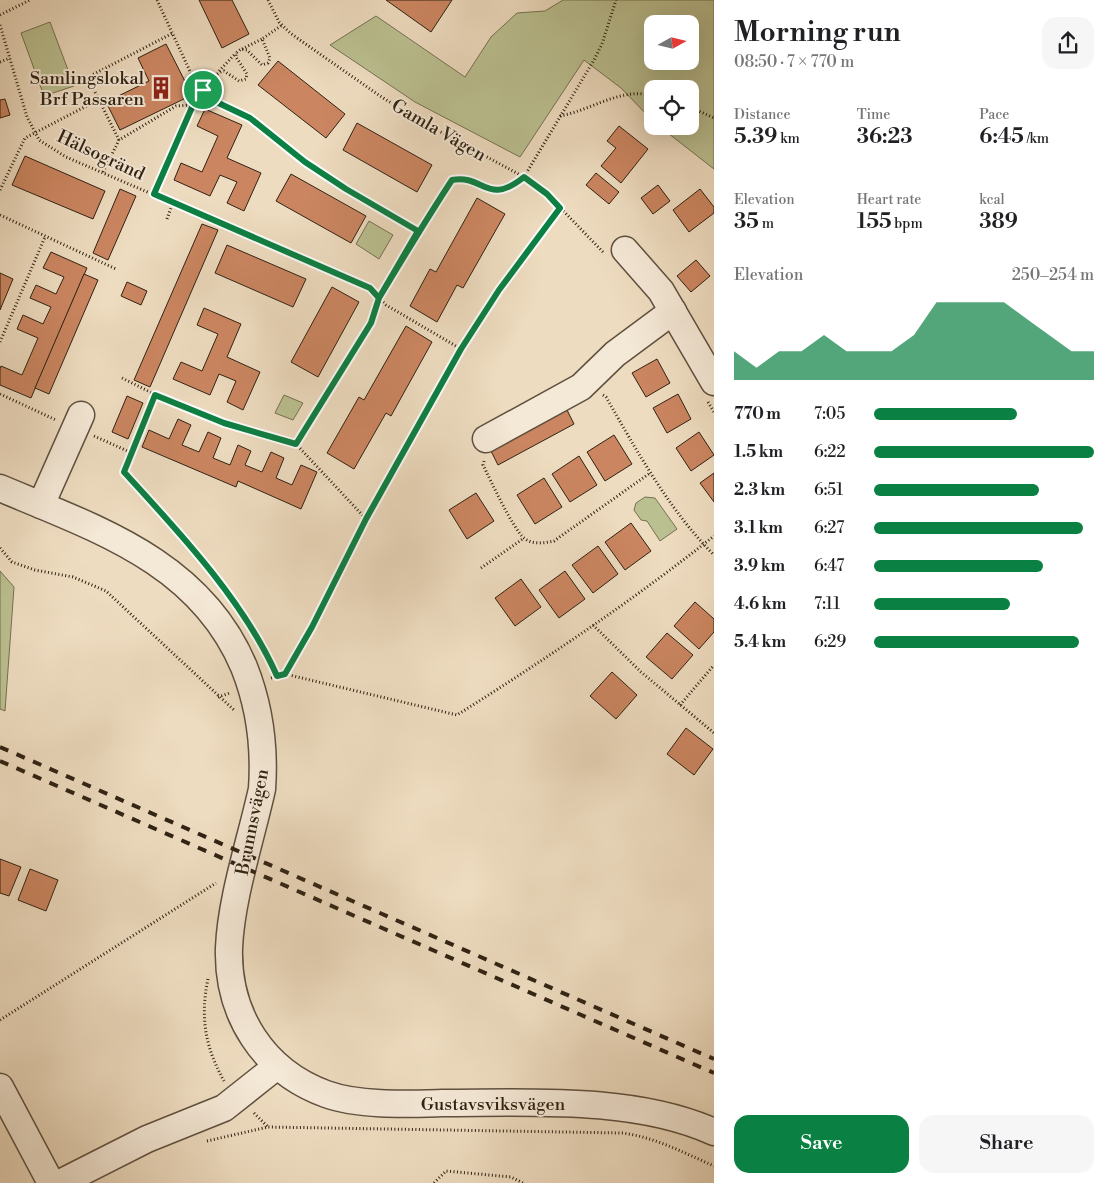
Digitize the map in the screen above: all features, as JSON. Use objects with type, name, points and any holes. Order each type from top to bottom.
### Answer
[{"type":"street","points":[[614,252],[661,291],[714,382]]},
{"type":"street","points":[[486,438],[581,387],[615,354],[673,311]]},
{"type":"street","points":[[41,505],[81,416]]},
{"type":"street","name":"Brunnsvägen","points":[[0,488],[94,528],[145,555],[193,591],[208,606],[230,638],[251,686],[262,734],[262,789],[233,914],[229,949],[231,976],[243,1021],[264,1054],[277,1066]]},
{"type":"street","points":[[60,1183],[147,1139],[224,1108],[277,1066]]},
{"type":"street","name":"Gustavsviksvägen","points":[[277,1066],[312,1088],[328,1095],[350,1099],[416,1104],[602,1106],[655,1114],[714,1132]]},
{"type":"street","points":[[0,1087],[51,1183]]},
{"type":"path","points":[[0,15],[30,0]]},
{"type":"path","points":[[157,0],[194,80],[210,99],[250,118],[305,162],[346,189],[418,231]]},
{"type":"path","name":"Gamla Vägen","points":[[268,0],[282,25],[380,96],[424,124],[524,177],[547,194],[560,208],[614,252]]},
{"type":"path","points":[[296,444],[371,323],[379,298],[418,231],[452,180],[462,178],[492,191],[512,187],[524,177],[598,52],[616,0]]},
{"type":"path","name":"Hälsogränd","points":[[0,25],[28,116],[39,140],[66,157],[370,288],[386,305],[461,349]]},
{"type":"path","points":[[154,194],[193,105],[203,90],[236,53],[262,39],[282,25]]},
{"type":"path","points":[[119,140],[90,82],[92,75],[172,33]]},
{"type":"path","points":[[241,49],[247,50],[262,65],[268,64],[270,58],[262,39]]},
{"type":"path","points":[[219,72],[224,71],[240,81],[246,79],[247,74],[236,57],[236,53]]},
{"type":"path","points":[[0,62],[10,58]]},
{"type":"path","points":[[560,116],[615,97],[634,93],[644,94]]},
{"type":"path","points":[[0,190],[25,138],[98,100]]},
{"type":"path","points":[[102,172],[119,140],[176,106],[193,105]]},
{"type":"path","points":[[699,111],[714,118]]},
{"type":"path","points":[[167,219],[173,202]]},
{"type":"path","points":[[285,674],[312,627],[366,519],[461,349],[499,290],[560,208]]},
{"type":"path","points":[[0,215],[45,238],[116,269]]},
{"type":"path","points":[[0,342],[45,238]]},
{"type":"path","points":[[0,328],[5,330]]},
{"type":"path","points":[[122,378],[155,395],[224,423],[296,444],[366,519]]},
{"type":"path","points":[[581,387],[606,397],[650,473],[703,544],[714,554]]},
{"type":"path","points":[[155,395],[124,472],[189,543],[226,594]]},
{"type":"path","points":[[486,438],[484,465],[496,494],[524,538],[542,544],[554,541],[650,473]]},
{"type":"path","points":[[218,697],[285,674],[457,715],[645,590],[714,536]]},
{"type":"path","points":[[482,568],[524,538]]},
{"type":"path","points":[[0,548],[12,562],[35,570],[73,577],[106,591],[161,640],[218,697],[238,713]]},
{"type":"path","points":[[593,626],[641,672],[714,733]]},
{"type":"path","points":[[252,631],[277,676]]},
{"type":"path","points":[[680,705],[714,666]]},
{"type":"path","points":[[0,1020],[221,880]]},
{"type":"path","points":[[209,972],[204,1014],[206,1036],[211,1058],[226,1084]]},
{"type":"path","points":[[250,1110],[268,1127]]},
{"type":"path","points":[[200,1142],[268,1127],[622,1133],[640,1135],[714,1166]]},
{"type":"path","points":[[434,1183],[446,1171],[511,1177],[523,1183]]},
{"type":"green space","points":[[563,0],[714,0],[714,169],[671,135],[699,135],[699,80],[644,80],[644,112],[621,88],[584,60],[520,157],[415,102],[330,45],[376,16],[465,77],[491,37],[517,13],[545,11]]},
{"type":"green space","points":[[50,22],[74,86],[44,96],[21,33]]},
{"type":"green space","points":[[369,221],[393,235],[379,259],[356,244]]},
{"type":"green space","points":[[284,395],[303,403],[293,420],[275,413]]},
{"type":"green space","points":[[645,497],[655,498],[677,529],[660,541],[647,521],[641,520],[634,510],[636,503]]},
{"type":"green space","points":[[0,571],[14,587],[5,711],[0,709]]},
{"type":"building","points":[[199,0],[232,0],[249,34],[222,48]]},
{"type":"building","points":[[386,0],[452,0],[431,32]]},
{"type":"building","name":"Samlingslokal Brf Passaren","points":[[166,44],[192,95],[120,130],[106,102],[149,81],[138,58]]},
{"type":"building","points":[[278,61],[345,114],[326,138],[258,85]]},
{"type":"building","points":[[5,99],[10,115],[0,118],[0,100]]},
{"type":"building","points":[[205,109],[242,125],[227,158],[261,173],[244,211],[227,203],[237,182],[220,175],[210,196],[174,180],[181,163],[202,172],[218,136],[197,126]]},
{"type":"building","points":[[357,123],[432,165],[417,192],[343,150]]},
{"type":"building","points":[[619,126],[648,149],[621,183],[601,166],[616,148],[607,141]]},
{"type":"building","points":[[25,156],[105,191],[93,219],[12,185]]},
{"type":"building","points":[[596,173],[619,192],[609,204],[586,185]]},
{"type":"building","points":[[291,174],[366,216],[351,243],[276,201]]},
{"type":"building","points":[[658,185],[670,201],[653,214],[641,198]]},
{"type":"building","points":[[120,189],[136,196],[108,260],[93,253]]},
{"type":"building","points":[[700,189],[714,207],[714,213],[689,232],[673,210]]},
{"type":"building","points":[[477,198],[505,214],[463,288],[457,285],[437,322],[410,306],[430,269],[436,272]]},
{"type":"building","points":[[202,224],[218,230],[150,387],[134,380]]},
{"type":"building","points":[[227,245],[306,279],[293,307],[215,273]]},
{"type":"building","points":[[51,252],[87,268],[31,398],[0,385],[0,369],[1,366],[22,375],[38,338],[17,329],[23,315],[43,324],[51,307],[30,298],[36,285],[56,294],[64,277],[43,268]]},
{"type":"building","points":[[696,260],[710,276],[691,292],[677,276]]},
{"type":"building","points":[[0,273],[13,279],[0,310]]},
{"type":"building","points":[[84,274],[98,280],[49,394],[35,388]]},
{"type":"building","points":[[127,282],[147,291],[141,305],[121,296]]},
{"type":"building","points":[[332,287],[359,302],[318,377],[291,362]]},
{"type":"building","points":[[204,308],[241,324],[227,357],[260,372],[243,410],[227,402],[236,381],[219,374],[210,395],[173,379],[181,362],[202,371],[218,334],[197,325]]},
{"type":"building","points":[[406,326],[432,342],[391,416],[386,413],[354,469],[327,453],[359,397],[364,400]]},
{"type":"building","points":[[657,359],[670,383],[646,397],[632,373]]},
{"type":"building","points":[[678,394],[691,419],[667,433],[653,408]]},
{"type":"building","points":[[127,396],[143,403],[128,439],[112,432]]},
{"type":"building","points":[[567,410],[574,424],[498,465],[491,451]]},
{"type":"building","points":[[178,419],[191,425],[182,445],[199,452],[208,432],[221,438],[213,458],[230,465],[238,445],[251,451],[245,465],[262,472],[271,452],[284,458],[276,478],[292,485],[301,465],[317,472],[301,509],[238,481],[236,487],[142,447],[149,430],[169,439]]},
{"type":"building","points":[[699,432],[714,455],[691,471],[676,448]]},
{"type":"building","points":[[614,435],[632,464],[605,481],[587,452]]},
{"type":"building","points":[[579,456],[597,485],[570,502],[552,474]]},
{"type":"building","points":[[714,473],[714,502],[700,483]]},
{"type":"building","points":[[544,478],[562,507],[535,524],[517,495]]},
{"type":"building","points":[[476,493],[494,521],[467,539],[449,510]]},
{"type":"building","points":[[631,523],[651,551],[625,570],[605,542]]},
{"type":"building","points":[[598,546],[618,574],[593,593],[572,565]]},
{"type":"building","points":[[565,571],[585,599],[559,618],[539,590]]},
{"type":"building","points":[[521,579],[541,607],[515,626],[495,598]]},
{"type":"building","points":[[695,602],[714,619],[714,632],[699,649],[674,626]]},
{"type":"building","points":[[667,633],[693,655],[672,679],[646,657]]},
{"type":"building","points":[[612,672],[637,695],[616,719],[590,696]]},
{"type":"building","points":[[686,728],[713,749],[694,775],[667,754]]},
{"type":"building","points":[[0,859],[21,867],[9,896],[0,893]]},
{"type":"building","points":[[30,869],[58,880],[46,911],[18,900]]},
{"type":"railway","points":[[0,747],[714,1059]]},
{"type":"railway","points":[[0,761],[714,1073]]},
{"type":"place","name":"Samlingslokal Brf Passaren","points":[[161,88]]},
{"type":"route","points":[[203,90],[193,105],[154,194],[370,288],[379,298],[399,264],[418,231],[452,180],[462,178],[492,191],[512,187],[524,177],[547,194],[560,208],[499,290],[461,349],[366,519],[312,627],[285,674],[277,676],[272,664],[242,615],[189,543],[124,472],[155,395],[224,423],[296,444],[371,323],[379,298],[418,231],[346,189],[305,162],[250,118],[210,99],[203,90]]}]
